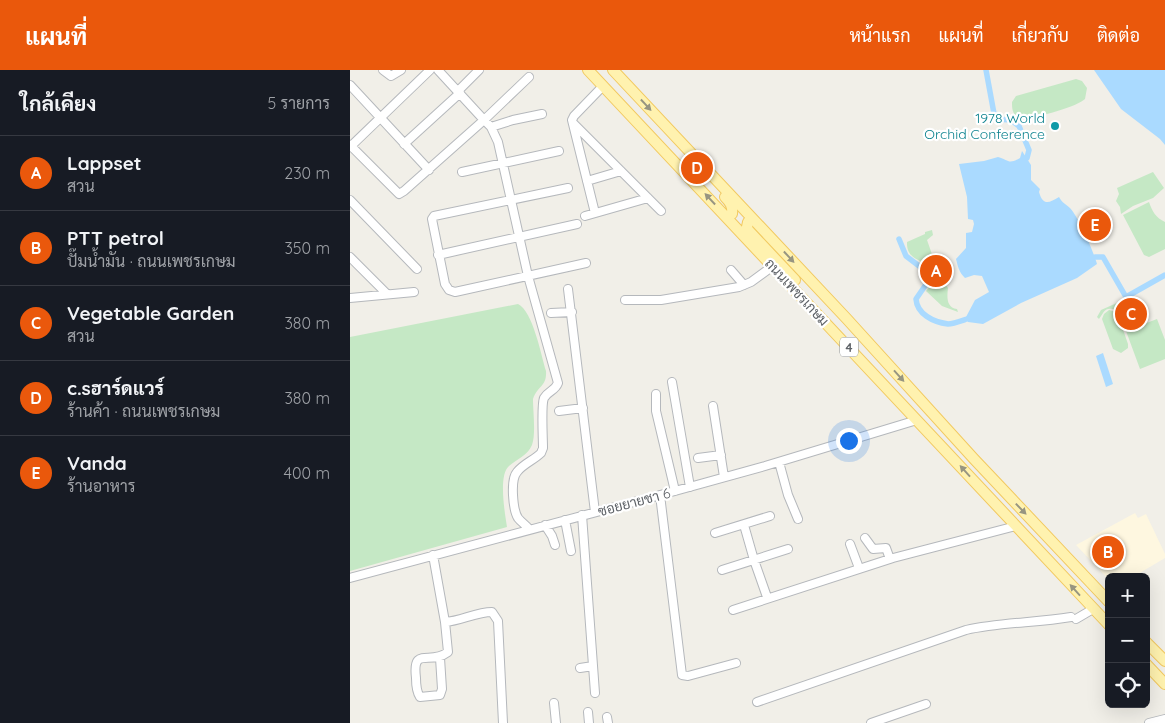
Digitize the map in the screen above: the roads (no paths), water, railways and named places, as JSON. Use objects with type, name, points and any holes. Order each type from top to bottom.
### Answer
[{"type":"main road","name":"ถนนเพชรเกษม","points":[[588,70],[1105,621]]},
{"type":"main road","name":"ถนนเพชรเกษม","points":[[612,70],[1105,598]]},
{"type":"main road","points":[[686,148],[689,158],[731,203],[732,214],[726,217]]},
{"type":"main road","points":[[753,220],[748,222],[746,227],[748,230],[810,297],[818,309],[817,313]]},
{"type":"main road","points":[[1150,646],[1165,661]]},
{"type":"main road","points":[[1150,668],[1165,684]]},
{"type":"street","points":[[383,70],[391,76],[401,70]]},
{"type":"street","points":[[430,70],[350,146],[400,194],[429,170],[529,77]]},
{"type":"street","points":[[438,70],[491,127],[496,135],[528,276],[558,383],[543,401],[543,448],[541,453],[519,470],[514,478],[513,488],[516,513],[519,519],[530,529]]},
{"type":"street","points":[[404,144],[459,92],[479,70]]},
{"type":"street","points":[[350,85],[429,170]]},
{"type":"street","points":[[595,213],[573,123],[574,116],[603,86]]},
{"type":"street","points":[[491,127],[542,114]]},
{"type":"street","points":[[573,123],[660,211]]},
{"type":"street","points":[[462,172],[559,151]]},
{"type":"street","points":[[587,181],[621,171]]},
{"type":"street","points":[[568,188],[434,216],[432,219],[438,255],[445,284],[452,292],[586,263]]},
{"type":"street","points":[[584,216],[648,198]]},
{"type":"street","points":[[350,200],[416,269]]},
{"type":"street","points":[[438,255],[577,224]]},
{"type":"street","points":[[350,257],[387,294]]},
{"type":"street","points":[[624,300],[661,300],[714,292],[744,285],[773,266]]},
{"type":"street","points":[[731,270],[744,285]]},
{"type":"street","points":[[568,289],[595,512]]},
{"type":"street","points":[[350,298],[414,292]]},
{"type":"street","points":[[551,313],[572,312]]},
{"type":"street","points":[[672,382],[690,487]]},
{"type":"street","points":[[656,394],[656,411],[675,491]]},
{"type":"street","points":[[713,406],[724,477]]},
{"type":"street","points":[[559,411],[583,408]]},
{"type":"street","name":"ซอยยายชา 6","points":[[350,578],[690,487],[917,420]]},
{"type":"street","points":[[698,458],[721,455]]},
{"type":"street","points":[[779,462],[788,495],[798,520]]},
{"type":"street","points":[[660,495],[682,675],[688,676],[736,663]]},
{"type":"street","points":[[582,515],[595,693]]},
{"type":"street","points":[[715,533],[770,516]]},
{"type":"street","points":[[565,520],[571,551]]},
{"type":"street","points":[[544,525],[552,536],[555,545]]},
{"type":"street","points":[[744,525],[767,597]]},
{"type":"street","points":[[733,610],[767,597],[859,568],[1016,526]]},
{"type":"street","points":[[865,538],[873,549],[886,548],[890,559]]},
{"type":"street","points":[[850,544],[859,568]]},
{"type":"street","points":[[722,570],[788,549]]},
{"type":"street","points":[[434,555],[448,652],[440,658],[421,658],[416,661],[414,665],[420,697],[440,695],[442,689],[440,658]]},
{"type":"street","points":[[757,702],[966,630],[991,625],[1073,618],[1092,607]]},
{"type":"street","points":[[445,622],[456,621],[485,612],[492,612],[496,616],[499,628],[503,723]]},
{"type":"street","points":[[580,668],[593,666]]},
{"type":"street","points":[[554,704],[556,723]]},
{"type":"street","points":[[871,723],[926,704]]},
{"type":"street","points":[[588,712],[589,723]]},
{"type":"street","points":[[1149,723],[1165,719]]},
{"type":"water","points":[[1094,70],[1165,70],[1165,145],[1121,109]]},
{"type":"water","points":[[1022,151],[1031,165],[1031,180],[1040,189],[1039,192],[1042,200],[1049,202],[1059,197],[1070,208],[1085,234],[1097,264],[1077,278],[1021,303],[983,324],[968,322],[966,317],[975,300],[989,292],[982,276],[974,275],[965,278],[958,267],[956,259],[966,248],[966,233],[972,232],[974,224],[973,220],[968,219],[967,197],[959,164],[998,157],[1013,161],[1020,158]]},
{"type":"water","points":[[1103,353],[1113,384],[1106,387],[1096,356]]},
{"type":"waterway","points":[[986,70],[995,119],[1011,120],[1019,126],[1029,150],[1027,158]]},
{"type":"waterway","points":[[899,239],[906,256],[927,272],[929,277],[916,299],[919,309],[932,319],[948,324],[967,319]]},
{"type":"waterway","points":[[1095,257],[1103,257],[1126,297],[1165,275]]},
{"type":"place","name":"1978 World Orchid Conference","points":[[1055,126]]},
{"type":"place","name":"c.sฮาร์ดแวร์","points":[[697,168]]},
{"type":"place","name":"Vanda","points":[[1095,225]]},
{"type":"place","name":"Lappset","points":[[936,271]]},
{"type":"place","name":"Vegetable Garden","points":[[1131,314]]},
{"type":"place","name":"PTT petrol","points":[[1108,552]]}]
